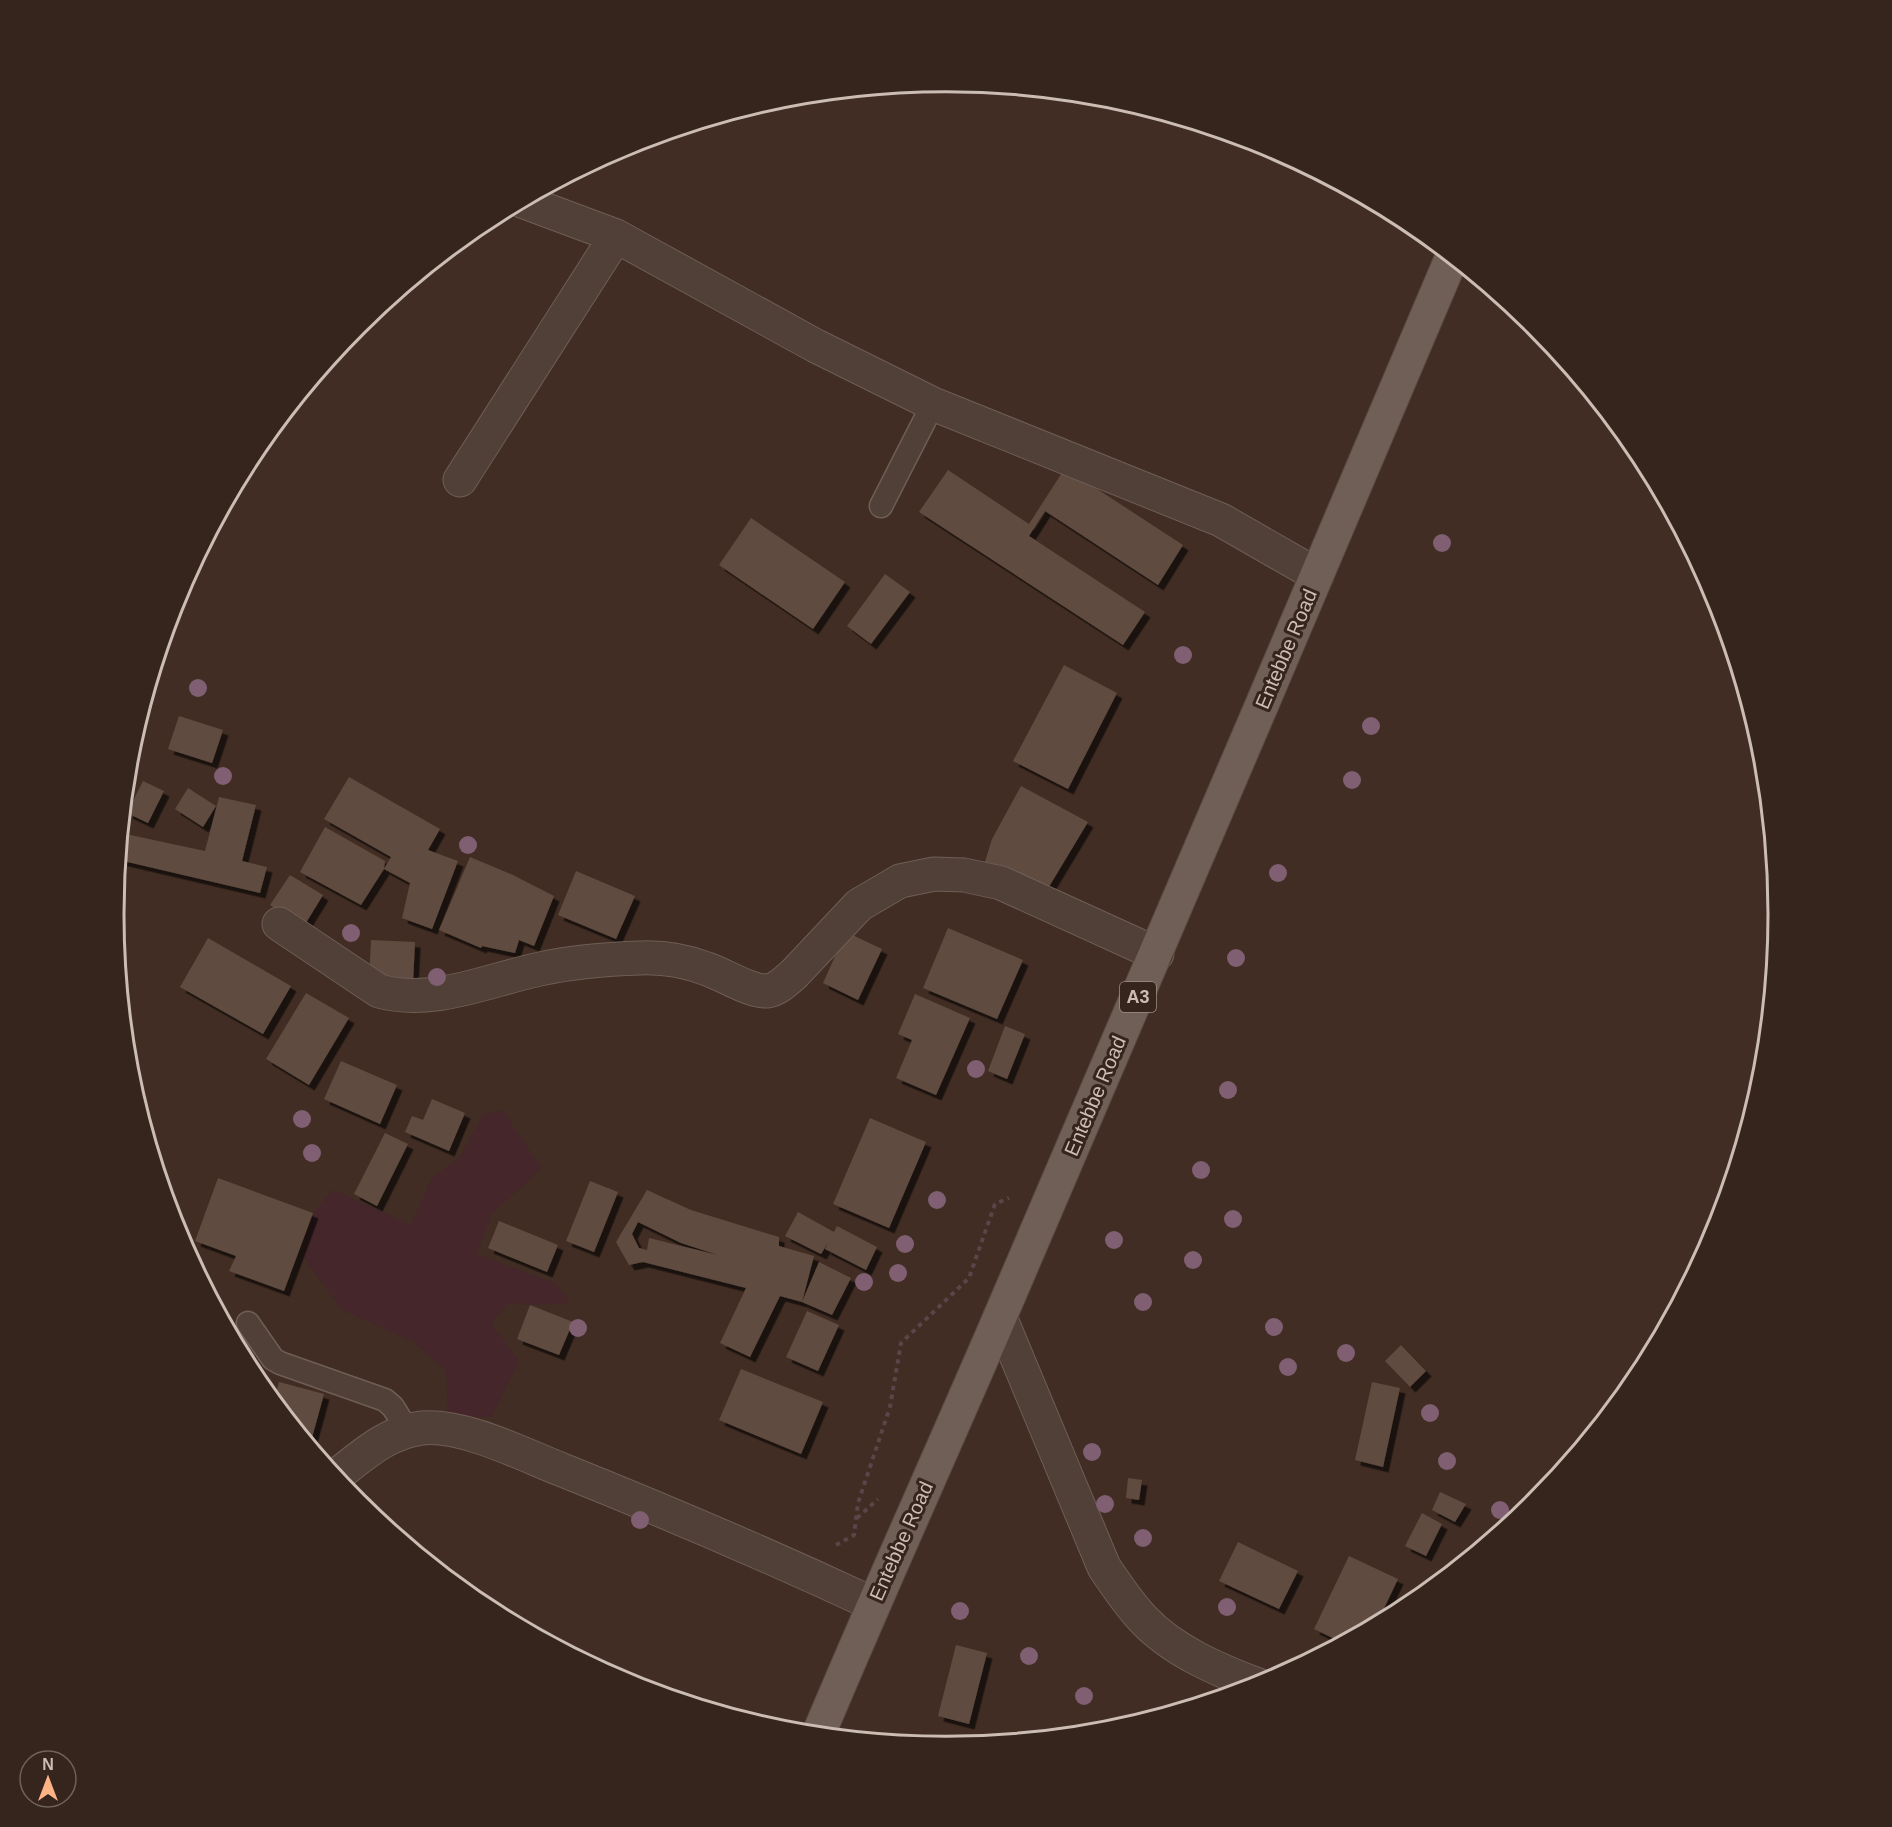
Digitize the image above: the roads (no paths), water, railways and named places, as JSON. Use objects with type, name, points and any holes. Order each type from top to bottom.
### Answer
[{"type":"main road","name":"Entebbe Road","points":[[822,1725],[1157,954],[1449,264]]},
{"type":"street","points":[[531,204],[616,236],[816,346],[933,404],[1221,520],[1317,575]]},
{"type":"street","points":[[460,480],[616,236]]},
{"type":"street","points":[[279,924],[380,991],[393,995],[409,997],[430,995],[542,968],[642,958],[668,959],[693,964],[755,989],[768,991],[782,984],[794,974],[859,904],[881,890],[917,876],[964,875],[1001,883],[1157,954]]},
{"type":"street","points":[[1000,1317],[1104,1567],[1123,1596],[1144,1621],[1171,1641],[1207,1664],[1244,1679]]},
{"type":"street","points":[[343,1471],[385,1439],[408,1431],[424,1428],[466,1434],[496,1443],[796,1568],[873,1604]]},
{"type":"lane","points":[[881,506],[933,404]]},
{"type":"lane","points":[[248,1323],[273,1359],[385,1400],[393,1407],[408,1431]]}]
